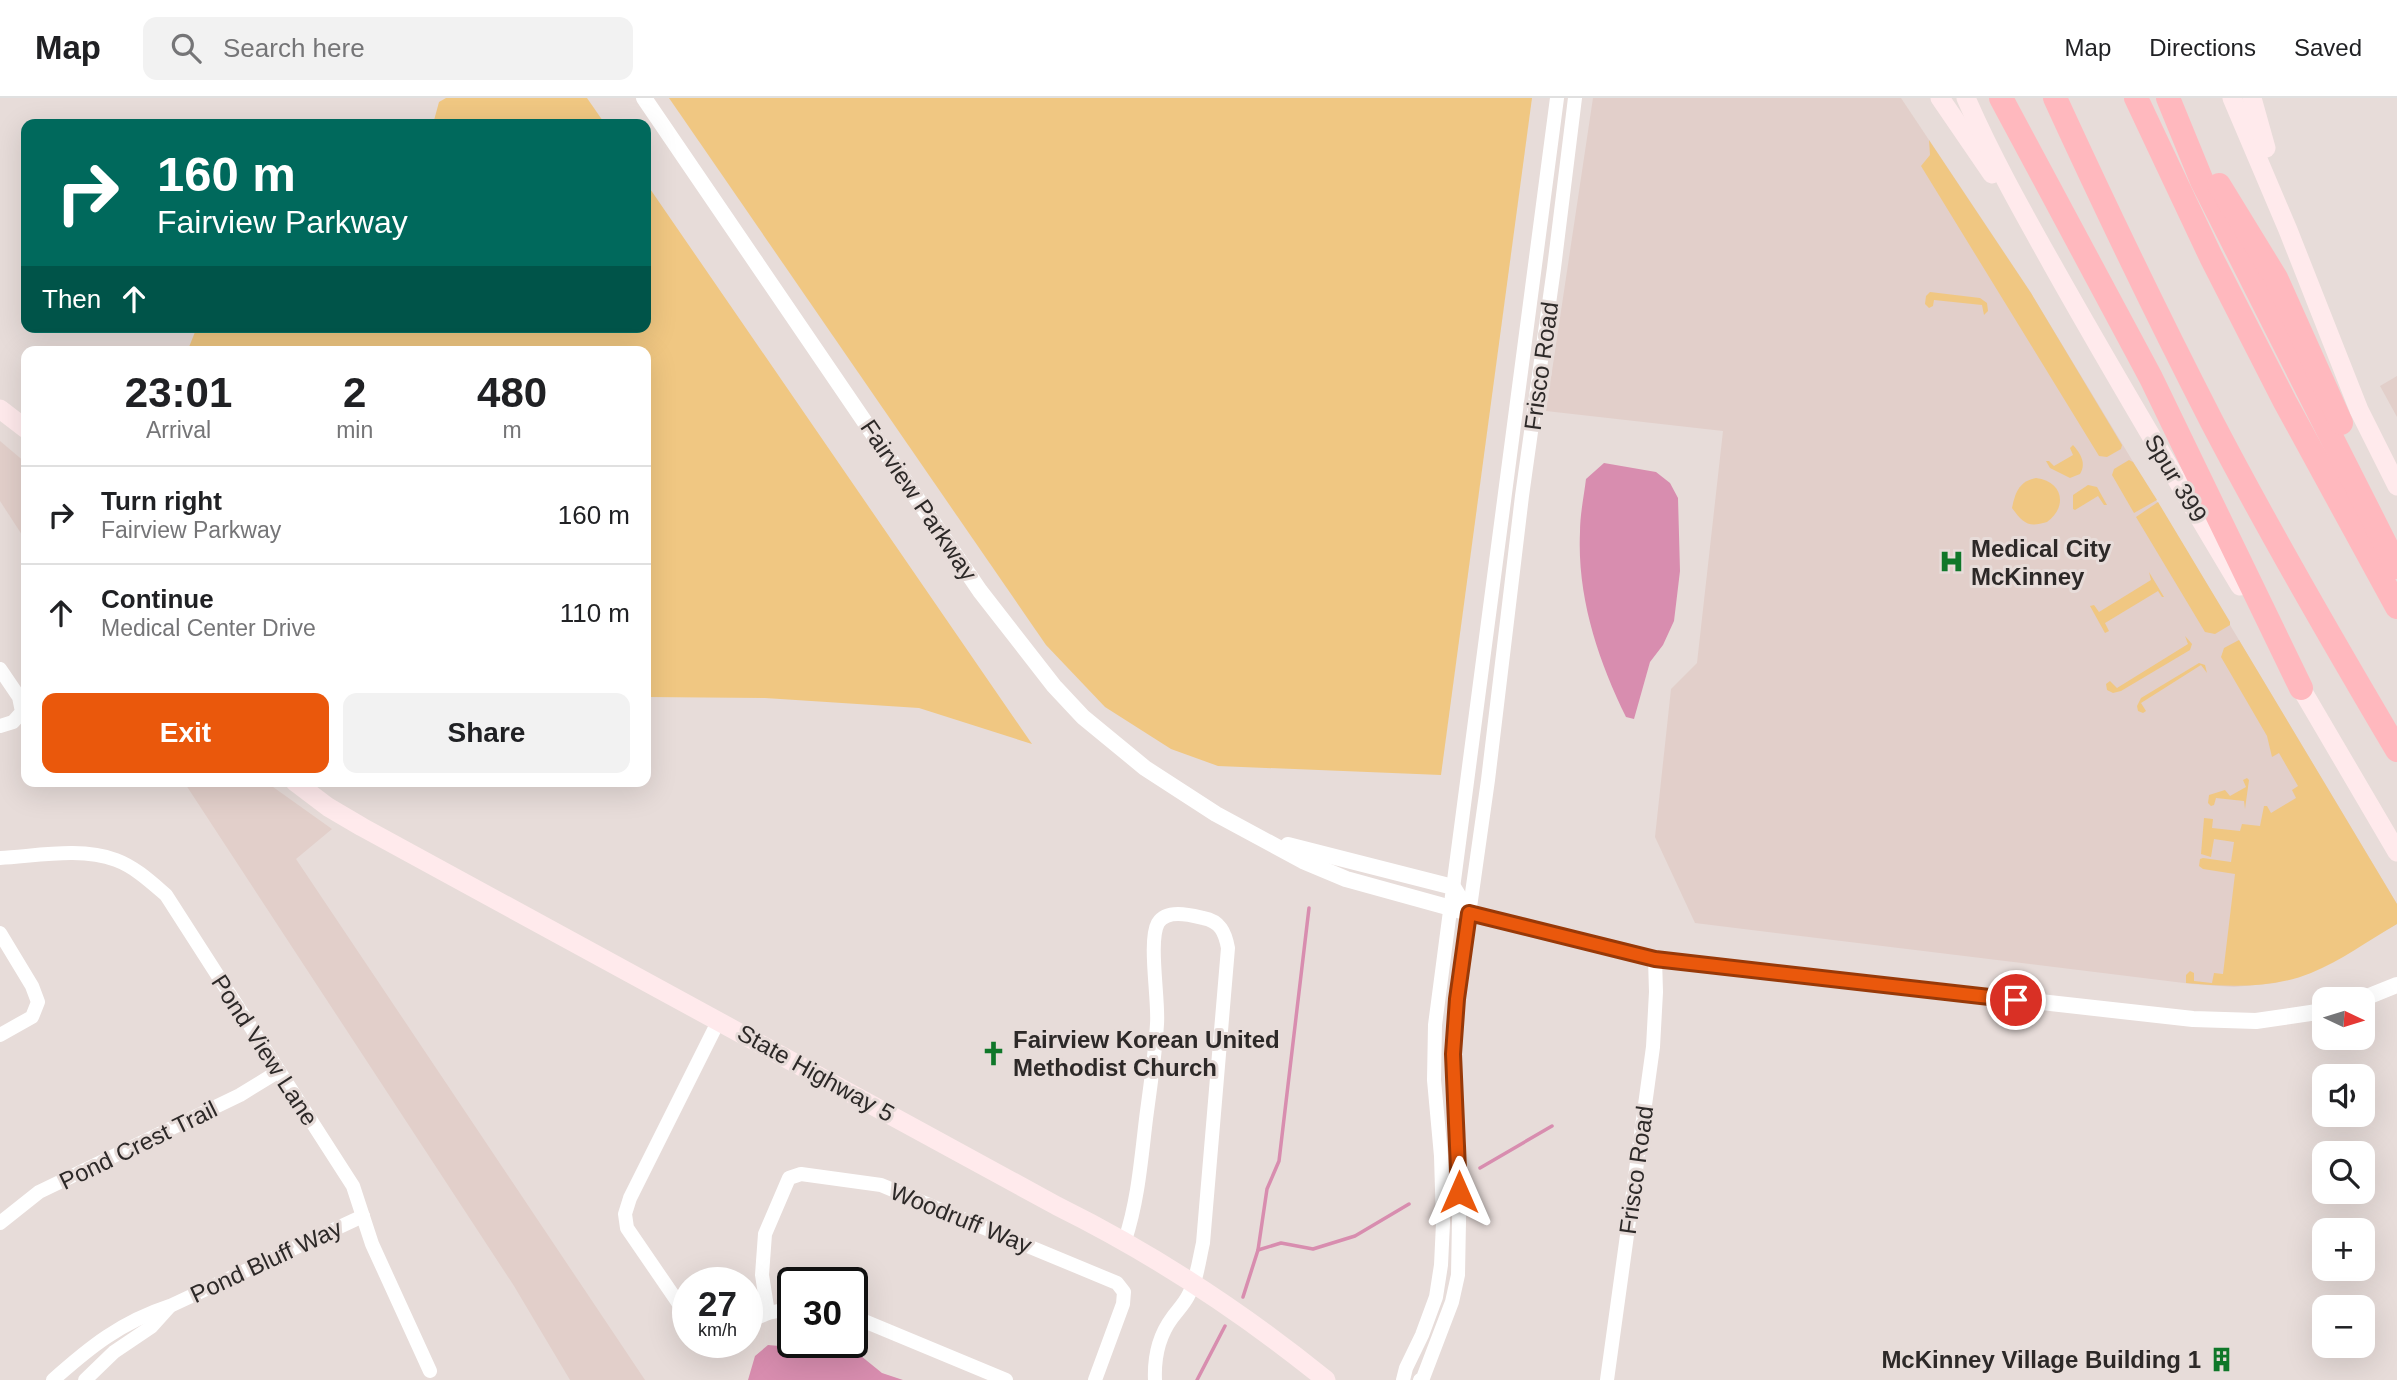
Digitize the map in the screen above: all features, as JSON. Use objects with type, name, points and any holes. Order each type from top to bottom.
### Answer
[{"type":"highway","points":[[2001,98],[2151,378],[2301,688]]},
{"type":"highway","points":[[2037,98],[2169,363],[2213,424]]},
{"type":"highway","points":[[2055,98],[2105,207],[2213,424],[2397,750]]},
{"type":"highway","points":[[2136,98],[2211,257],[2285,402],[2397,607]]},
{"type":"highway","points":[[2166,98],[2202,180],[2397,567]]},
{"type":"highway","points":[[2166,98],[2276,278],[2348,439],[2397,532]]},
{"type":"main road","points":[[1940,98],[2036,235]]},
{"type":"main road","name":"Spur 399","points":[[1966,98],[2036,235],[2106,360],[2397,852]]},
{"type":"main road","points":[[2232,98],[2288,230],[2359,410],[2397,486]]},
{"type":"main road","points":[[2252,98],[2288,230]]},
{"type":"main road","points":[[0,409],[21,425]]},
{"type":"main road","name":"State Highway 5","points":[[302,787],[362,827],[1125,1240],[1268,1333],[1326,1380]]},
{"type":"street","name":"Fairview Parkway","points":[[644,98],[980,590],[1054,686],[1083,718],[1145,768],[1216,814],[1303,860],[1346,879],[1655,959],[2193,1020],[2256,1021],[2312,1013]]},
{"type":"street","points":[[1404,1380],[1406,1368],[1436,1297],[1441,1265],[1443,1223],[1441,1156],[1434,1080],[1435,1025],[1557,98]]},
{"type":"street","name":"Frisco Road","points":[[1420,1380],[1444,1325],[1458,1275],[1459,1156],[1453,1054],[1457,999],[1507,635],[1575,98]]},
{"type":"street","points":[[1516,400],[1536,402]]},
{"type":"street","points":[[0,669],[19,697],[21,707]]},
{"type":"street","points":[[1479,685],[1500,688]]},
{"type":"street","points":[[0,726],[13,722],[21,713]]},
{"type":"street","name":"Fairview Parkway","points":[[1260,836],[1327,856],[1452,887]]},
{"type":"street","name":"Pond View Lane","points":[[0,858],[88,853],[117,860],[166,895],[353,1186],[372,1244],[430,1371]]},
{"type":"street","points":[[1452,887],[1469,913]]},
{"type":"street","points":[[1125,1240],[1135,1209],[1157,1026],[1154,936],[1161,920],[1168,916],[1183,914],[1204,918],[1218,924],[1228,948],[1203,1243],[1188,1297],[1170,1321],[1159,1342],[1155,1380]]},
{"type":"street","points":[[0,933],[32,986],[38,1002],[32,1017],[0,1035]]},
{"type":"street","name":"Frisco Road","points":[[1606,1380],[1653,1047],[1657,992],[1655,959]]},
{"type":"street","points":[[2375,994],[2397,985]]},
{"type":"street","points":[[672,1293],[628,1228],[625,1214],[635,1186],[719,1020]]},
{"type":"street","name":"Pond Crest Trail","points":[[0,1223],[39,1192],[240,1095],[279,1071]]},
{"type":"street","points":[[1441,1156],[1459,1156]]},
{"type":"street","name":"Woodruff Way","points":[[768,1313],[762,1275],[765,1234],[789,1178],[801,1174],[881,1185],[1117,1283],[1124,1292],[1123,1304],[1096,1380]]},
{"type":"street","name":"Pond Bluff Way","points":[[53,1380],[91,1346],[141,1315],[170,1306],[363,1216]]},
{"type":"street","name":"Pond Bluff Way","points":[[85,1380],[114,1352],[151,1327],[170,1306]]},
{"type":"street","points":[[763,1315],[777,1311]]},
{"type":"street","points":[[868,1323],[1006,1380]]},
{"type":"shaded area","points":[[446,98],[587,98],[602,119],[434,119],[439,102]]},
{"type":"shaded area","points":[[669,98],[1532,98],[1441,775],[1218,766],[1171,749],[1105,707],[1046,645]]},
{"type":"shaded area","name":"Medical City McKinney","points":[[1593,98],[1901,98],[2031,293],[2230,622],[2397,904],[2397,924],[2310,973],[2275,983],[2234,987],[1695,923],[1655,837],[1671,689],[1697,663],[1723,431],[1546,411]]},
{"type":"shaded area","points":[[1929,140],[2031,293],[2122,445],[2121,449],[2107,457],[2099,456],[1921,166],[1930,155]]},
{"type":"shaded area","points":[[651,190],[1032,744],[919,708],[765,698],[651,697],[651,346],[189,346],[195,333],[651,333]]},
{"type":"shaded area","points":[[1930,292],[1980,298],[1987,303],[1988,311],[1984,315],[1982,305],[1934,300],[1933,306],[1929,308],[1925,304],[1926,296]]},
{"type":"shaded area","points":[[2397,376],[2397,417],[2380,386]]},
{"type":"shaded area","points":[[0,441],[21,459],[21,533],[0,501]]},
{"type":"shaded area","points":[[2073,445],[2083,466],[2080,474],[2070,478],[2050,468],[2046,461],[2054,466],[2073,455],[2070,448]]},
{"type":"shaded area","points":[[2129,460],[2133,462],[2157,500],[2134,513],[2112,475],[2114,469]]},
{"type":"shaded area","points":[[1604,463],[1656,472],[1670,483],[1678,498],[1680,571],[1674,621],[1663,645],[1650,662],[1634,719],[1626,717],[1598,651],[1582,580],[1580,525],[1586,479]]},
{"type":"shaded area","points":[[2036,478],[2045,480],[2057,489],[2060,502],[2054,516],[2047,522],[2030,524],[2023,521],[2012,508],[2019,488]]},
{"type":"shaded area","points":[[2088,485],[2097,487],[2107,505],[2104,505],[2098,496],[2073,509],[2073,495]]},
{"type":"shaded area","points":[[2158,502],[2230,622],[2230,625],[2215,634],[2205,632],[2136,517]]},
{"type":"shaded area","points":[[2149,572],[2164,597],[2158,591],[2105,623],[2109,631],[2105,633],[2090,606],[2094,605],[2099,612],[2151,580]]},
{"type":"shaded area","points":[[2185,636],[2192,644],[2190,650],[2121,691],[2113,693],[2107,690],[2106,684],[2110,681],[2117,688],[2188,644]]},
{"type":"shaded area","points":[[2239,640],[2397,904],[2397,924],[2333,963],[2296,978],[2250,986],[2186,983],[2186,975],[2190,971],[2194,973],[2194,981],[2212,983],[2214,973],[2223,974],[2235,874],[2199,866],[2200,859],[2203,858],[2231,862],[2234,842],[2214,839],[2211,857],[2201,854],[2204,818],[2213,819],[2212,828],[2240,831],[2242,824],[2260,826],[2264,806],[2267,806],[2271,813],[2296,798],[2292,790],[2298,786],[2279,753],[2272,757],[2267,736],[2221,657],[2224,648]]},
{"type":"shaded area","points":[[2199,663],[2205,665],[2207,673],[2201,665],[2141,703],[2146,711],[2138,711],[2141,698]]},
{"type":"shaded area","points":[[2243,780],[2249,780],[2245,809],[2244,801],[2216,798],[2214,805],[2208,803],[2209,795],[2225,790],[2230,796],[2246,787]]},
{"type":"shaded area","points":[[187,787],[273,787],[332,829],[296,859],[645,1380],[570,1380],[514,1286]]},
{"type":"shaded area","points":[[768,1345],[777,1346],[777,1358],[863,1358],[882,1373],[903,1380],[748,1380],[754,1358],[763,1358],[763,1349]]},
{"type":"waterway","points":[[1258,1250],[1267,1189],[1279,1161],[1309,908]]},
{"type":"waterway","points":[[1480,1168],[1552,1126]]},
{"type":"waterway","points":[[1243,1297],[1258,1250],[1281,1243],[1313,1249],[1355,1236],[1409,1204]]},
{"type":"waterway","points":[[1197,1380],[1225,1326]]},
{"type":"place","name":"Medical City McKinney","points":[[1951,562]]},
{"type":"place","name":"Fairview Korean United Methodist Church","points":[[993,1053]]},
{"type":"place","name":"McKinney Village Building 1","points":[[2221,1359]]},
{"type":"route","points":[[1459,1192],[1453,1054],[1457,999],[1469,913],[1655,959],[2016,1000]]}]
